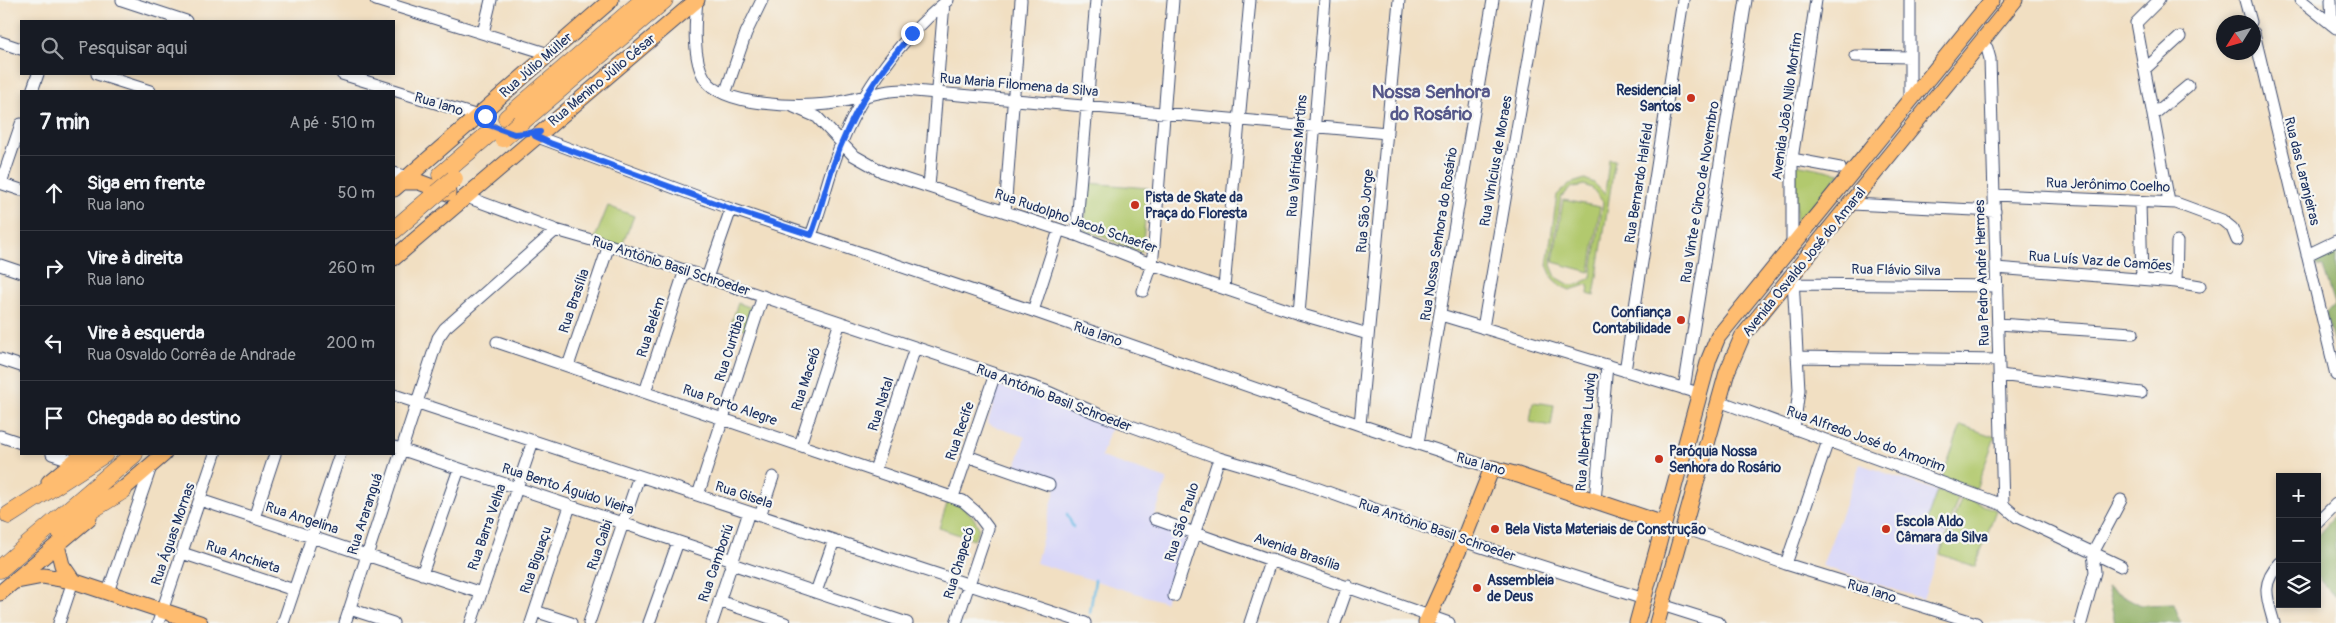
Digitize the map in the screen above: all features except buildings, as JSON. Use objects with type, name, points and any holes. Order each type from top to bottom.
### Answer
[{"type":"highway","points":[[594,42],[628,0]]},
{"type":"highway","points":[[395,215],[421,182],[495,124],[644,0]]},
{"type":"highway","points":[[495,124],[664,0]]},
{"type":"highway","points":[[395,228],[421,182]]},
{"type":"highway","points":[[3,517],[102,455]]},
{"type":"highway","points":[[4,560],[116,455]]},
{"type":"highway","points":[[4,560],[133,455]]},
{"type":"highway","points":[[4,560],[123,490]]},
{"type":"main road","name":"Rua Júlio Müller","points":[[421,182],[495,124],[549,54],[611,0]]},
{"type":"main road","name":"Rua Menino Júlio César","points":[[395,257],[520,148],[697,0]]},
{"type":"main road","name":"Avenida Osvaldo José do Amaral","points":[[1657,623],[1727,372],[1742,337],[1793,279],[2015,0]]},
{"type":"main road","name":"Avenida Osvaldo José do Amaral","points":[[1637,623],[1718,337],[1990,1]]},
{"type":"main road","points":[[1972,24],[1972,35],[1981,43]]},
{"type":"main road","points":[[1929,77],[1940,78],[1942,90]]},
{"type":"main road","name":"Rua Iano","points":[[495,124],[537,134]]},
{"type":"main road","points":[[495,124],[519,140],[520,148]]},
{"type":"main road","points":[[421,182],[450,197],[452,207]]},
{"type":"main road","name":"Rua Antônio Basil Schroeder","points":[[421,182],[467,194]]},
{"type":"main road","points":[[0,593],[163,455]]},
{"type":"main road","points":[[3,517],[78,457]]},
{"type":"main road","name":"Rua Iano","points":[[1492,468],[1664,524]]},
{"type":"main road","points":[[1427,620],[1463,541],[1492,468]]},
{"type":"main road","points":[[1664,524],[1671,518],[1677,517],[1683,521],[1684,528]]},
{"type":"main road","points":[[57,545],[62,565],[73,581]]},
{"type":"main road","points":[[13,582],[43,576],[73,581],[108,592],[160,617],[200,623]]},
{"type":"street","points":[[122,0],[183,20]]},
{"type":"street","points":[[376,0],[408,5],[484,33],[549,54]]},
{"type":"street","points":[[484,33],[491,0]]},
{"type":"street","name":"Rua Maria Filomena da Silva","points":[[697,0],[694,32],[702,74],[710,85],[725,94],[747,100],[790,106],[830,104],[892,90],[1387,133]]},
{"type":"street","points":[[725,94],[746,34],[762,0]]},
{"type":"street","points":[[1005,212],[1021,0]]},
{"type":"street","points":[[1076,235],[1096,0]]},
{"type":"street","points":[[1142,291],[1152,264],[1173,0]]},
{"type":"street","points":[[1224,288],[1250,0]]},
{"type":"street","name":"Rua Valfrides Martins","points":[[1300,314],[1326,0]]},
{"type":"street","name":"Rua São Jorge","points":[[1360,425],[1399,0]]},
{"type":"street","name":"Rua Nossa Senhora do Rosário","points":[[1418,443],[1493,0]]},
{"type":"street","name":"Rua Vinícius de Moraes","points":[[1483,328],[1539,0]]},
{"type":"street","name":"Rua Bernardo Halfeld","points":[[1625,371],[1683,0]]},
{"type":"street","name":"Rua Vinte e Cinco de Novembro","points":[[1684,389],[1746,0]]},
{"type":"street","name":"Avenida João Nilo Morfim","points":[[1792,247],[1792,159],[1816,0]]},
{"type":"street","points":[[1910,0],[1910,100]]},
{"type":"street","points":[[2159,0],[2136,24],[2170,202]]},
{"type":"street","points":[[2245,0],[2249,15]]},
{"type":"street","points":[[2301,0],[2334,27]]},
{"type":"street","points":[[2331,0],[2334,27]]},
{"type":"street","points":[[929,187],[936,93],[946,2]]},
{"type":"street","points":[[811,235],[842,142],[866,95],[882,68],[912,33],[946,2]]},
{"type":"street","points":[[671,22],[686,23],[694,32]]},
{"type":"street","points":[[2145,69],[2180,36]]},
{"type":"street","points":[[0,42],[20,49]]},
{"type":"street","name":"Rua Pedro André Hermes","points":[[1981,43],[1986,48],[1990,59],[2003,505]]},
{"type":"street","points":[[1856,56],[1910,57]]},
{"type":"street","name":"Rua das Laranjeiras","points":[[2260,60],[2336,375]]},
{"type":"street","points":[[32,90],[38,75]]},
{"type":"street","points":[[99,75],[125,87],[144,90]]},
{"type":"street","name":"Rua Iano","points":[[345,75],[391,90]]},
{"type":"street","points":[[2153,115],[2188,86]]},
{"type":"street","name":"Rua Iano","points":[[395,91],[495,124]]},
{"type":"street","name":"Rua Rudolpho Jacob Schaefer","points":[[790,106],[817,117],[853,155],[870,166],[1076,235],[1152,264],[1300,314],[1368,334]]},
{"type":"street","points":[[20,127],[1,183],[20,190]]},
{"type":"street","name":"Rua Iano","points":[[537,134],[731,209],[1033,311],[1360,425],[1492,468]]},
{"type":"street","points":[[1792,159],[1840,168]]},
{"type":"street","name":"Rua Antônio Basil Schroeder","points":[[467,194],[556,230],[685,270],[1046,391],[1098,414],[1219,458],[1297,482],[1463,541],[1644,599]]},
{"type":"street","name":"Rua Jerônimo Coelho","points":[[1994,195],[2140,203],[2170,202],[2209,213],[2222,220],[2232,228],[2237,240]]},
{"type":"street","points":[[2140,203],[2142,279]]},
{"type":"street","points":[[1852,204],[1995,210]]},
{"type":"street","points":[[707,278],[731,209]]},
{"type":"street","name":"Rua Araranguá","points":[[345,623],[367,556],[398,448],[417,403],[433,350],[445,328],[556,230]]},
{"type":"street","points":[[1033,311],[1059,230]]},
{"type":"street","points":[[2307,255],[2336,241]]},
{"type":"street","points":[[2176,282],[2177,242]]},
{"type":"street","name":"Rua Brasília","points":[[568,366],[608,245]]},
{"type":"street","points":[[0,265],[20,272]]},
{"type":"street","name":"Rua Luís Vaz de Camões","points":[[1996,268],[2142,279],[2200,286]]},
{"type":"street","name":"Rua Belém","points":[[645,392],[685,270]]},
{"type":"street","points":[[1793,279],[1798,399],[1794,429]]},
{"type":"street","name":"Rua Flávio Silva","points":[[1793,279],[1997,286]]},
{"type":"street","name":"Rua Curitiba","points":[[698,495],[763,296]]},
{"type":"street","points":[[1441,315],[1701,394]]},
{"type":"street","name":"Rua Maceió","points":[[800,445],[840,322]]},
{"type":"street","points":[[1998,324],[2133,333]]},
{"type":"street","name":"Rua Porto Alegre","points":[[497,342],[953,496]]},
{"type":"street","name":"Rua Natal","points":[[876,470],[915,348]]},
{"type":"street","points":[[1797,357],[1999,360]]},
{"type":"street","points":[[0,359],[20,366]]},
{"type":"street","name":"Rua Albertina Ludvig","points":[[1595,501],[1607,365]]},
{"type":"street","name":"Rua Recife","points":[[953,496],[995,374]]},
{"type":"street","points":[[2000,375],[2141,393]]},
{"type":"street","name":"Rua Gisela","points":[[395,395],[1085,623]]},
{"type":"street","name":"Rua Alfredo José do Amorim","points":[[1719,401],[2003,505],[2017,517],[2121,566]]},
{"type":"street","points":[[0,436],[20,443]]},
{"type":"street","name":"Rua Barra Velha","points":[[471,623],[533,441]]},
{"type":"street","points":[[1786,564],[1828,441]]},
{"type":"street","name":"Rua Bento Águido Vieira","points":[[398,448],[623,523],[895,621],[907,623]]},
{"type":"street","points":[[61,455],[78,457]]},
{"type":"street","name":"Rua Águas Mornas","points":[[160,617],[215,455]]},
{"type":"street","points":[[254,518],[275,455]]},
{"type":"street","points":[[283,623],[340,455]]},
{"type":"street","points":[[967,456],[1049,485]]},
{"type":"street","name":"Rua São Paulo","points":[[1174,596],[1219,458]]},
{"type":"street","points":[[108,592],[152,464]]},
{"type":"street","points":[[422,574],[459,469]]},
{"type":"street","name":"Rua Caibi","points":[[590,623],[639,476]]},
{"type":"street","name":"Rua Camboriú","points":[[712,623],[733,562],[773,477]]},
{"type":"street","name":"Rua Chapecó","points":[[953,496],[970,506],[988,528],[956,623]]},
{"type":"street","name":"Rua Angelina","points":[[200,500],[481,593]]},
{"type":"street","points":[[2081,623],[2095,572],[2093,553],[2120,500]]},
{"type":"street","points":[[2321,519],[2336,504]]},
{"type":"street","name":"Rua Biguaçu","points":[[531,623],[570,506]]},
{"type":"street","name":"Avenida Brasília","points":[[1155,519],[1348,586],[1427,620],[1449,623]]},
{"type":"street","name":"Rua Iano","points":[[1684,528],[1786,564],[1976,623]]},
{"type":"street","points":[[816,592],[834,540]]},
{"type":"street","points":[[649,623],[678,542]]},
{"type":"street","name":"Rua Anchieta","points":[[182,553],[294,590]]},
{"type":"street","points":[[1250,623],[1271,559]]},
{"type":"street","points":[[2274,623],[2266,593],[2266,583],[2276,567]]},
{"type":"street","points":[[58,623],[73,581]]},
{"type":"street","points":[[1335,623],[1348,586]]},
{"type":"street","points":[[720,601],[785,623]]},
{"type":"street","points":[[1662,604],[1720,623]]},
{"type":"street","points":[[350,609],[393,623]]},
{"type":"street","points":[[535,611],[571,623]]},
{"type":"shaded area","points":[[999,386],[1112,424],[1101,457],[1167,479],[1152,524],[1187,536],[1165,602],[1036,563],[1057,483],[1015,468],[1025,437],[987,424]]},
{"type":"shaded area","name":"Escola Aldo Câmara da Silva","points":[[1860,464],[1937,491],[1925,525],[1946,533],[1923,599],[1822,566]]},
{"type":"green space","points":[[1609,159],[1615,160],[1594,296],[1588,294],[1589,284],[1570,290],[1561,286],[1553,279],[1547,265],[1557,195],[1569,184],[1585,179],[1594,183],[1605,194]],"holes":[[[1584,185],[1592,188],[1603,202],[1591,277],[1580,284],[1570,285],[1556,277],[1551,265],[1561,197],[1571,188]]]},
{"type":"green space","points":[[1796,164],[1840,173],[1796,230]]},
{"type":"green space","points":[[1089,183],[1148,188],[1142,252],[1084,230]]},
{"type":"green space","points":[[1563,200],[1600,207],[1590,272],[1553,262]]},
{"type":"green space","points":[[608,206],[634,216],[621,248],[595,238]]},
{"type":"green space","points":[[2336,244],[2336,352],[2326,314],[2335,304],[2323,267],[2313,265],[2311,256]]},
{"type":"green space","points":[[738,303],[755,309],[747,330],[731,324]]},
{"type":"green space","points":[[1533,402],[1554,405],[1551,426],[1530,422]]},
{"type":"green space","points":[[1961,425],[1995,437],[1976,489],[1942,477]]},
{"type":"green space","points":[[1937,491],[1958,498],[1946,533],[1925,525]]},
{"type":"green space","points":[[1962,497],[1996,510],[1975,567],[1940,554]]},
{"type":"green space","points":[[948,501],[963,508],[974,518],[979,528],[974,540],[939,528]]},
{"type":"green space","points":[[2336,515],[2336,597],[2321,580],[2321,532]]},
{"type":"green space","points":[[2107,587],[2141,605],[2174,604],[2181,623],[2115,623]]},
{"type":"waterway","points":[[1067,514],[1073,527]]},
{"type":"waterway","points":[[1090,613],[1095,580]]},
{"type":"place","name":"Residencial Santos","points":[[1691,98]]},
{"type":"place","name":"Pista de Skate da Praça do Floresta","points":[[1135,205]]},
{"type":"place","name":"Confiança Contabilidade","points":[[1681,320]]},
{"type":"place","name":"Paróquia Nossa Senhora do Rosário","points":[[1659,459]]},
{"type":"place","name":"Bela Vista Materiais de Construção","points":[[1495,529]]},
{"type":"place","name":"Escola Aldo Câmara da Silva","points":[[1886,529]]},
{"type":"place","name":"Assembleia de Deus","points":[[1477,588]]},
{"type":"district","name":"Nossa Senhora do Rosário","points":[[1431,103]]},
{"type":"route","points":[[485,116],[489,125],[514,134],[540,132],[535,136],[550,143],[731,209],[811,235],[833,165],[848,129],[872,82],[912,33]]}]
